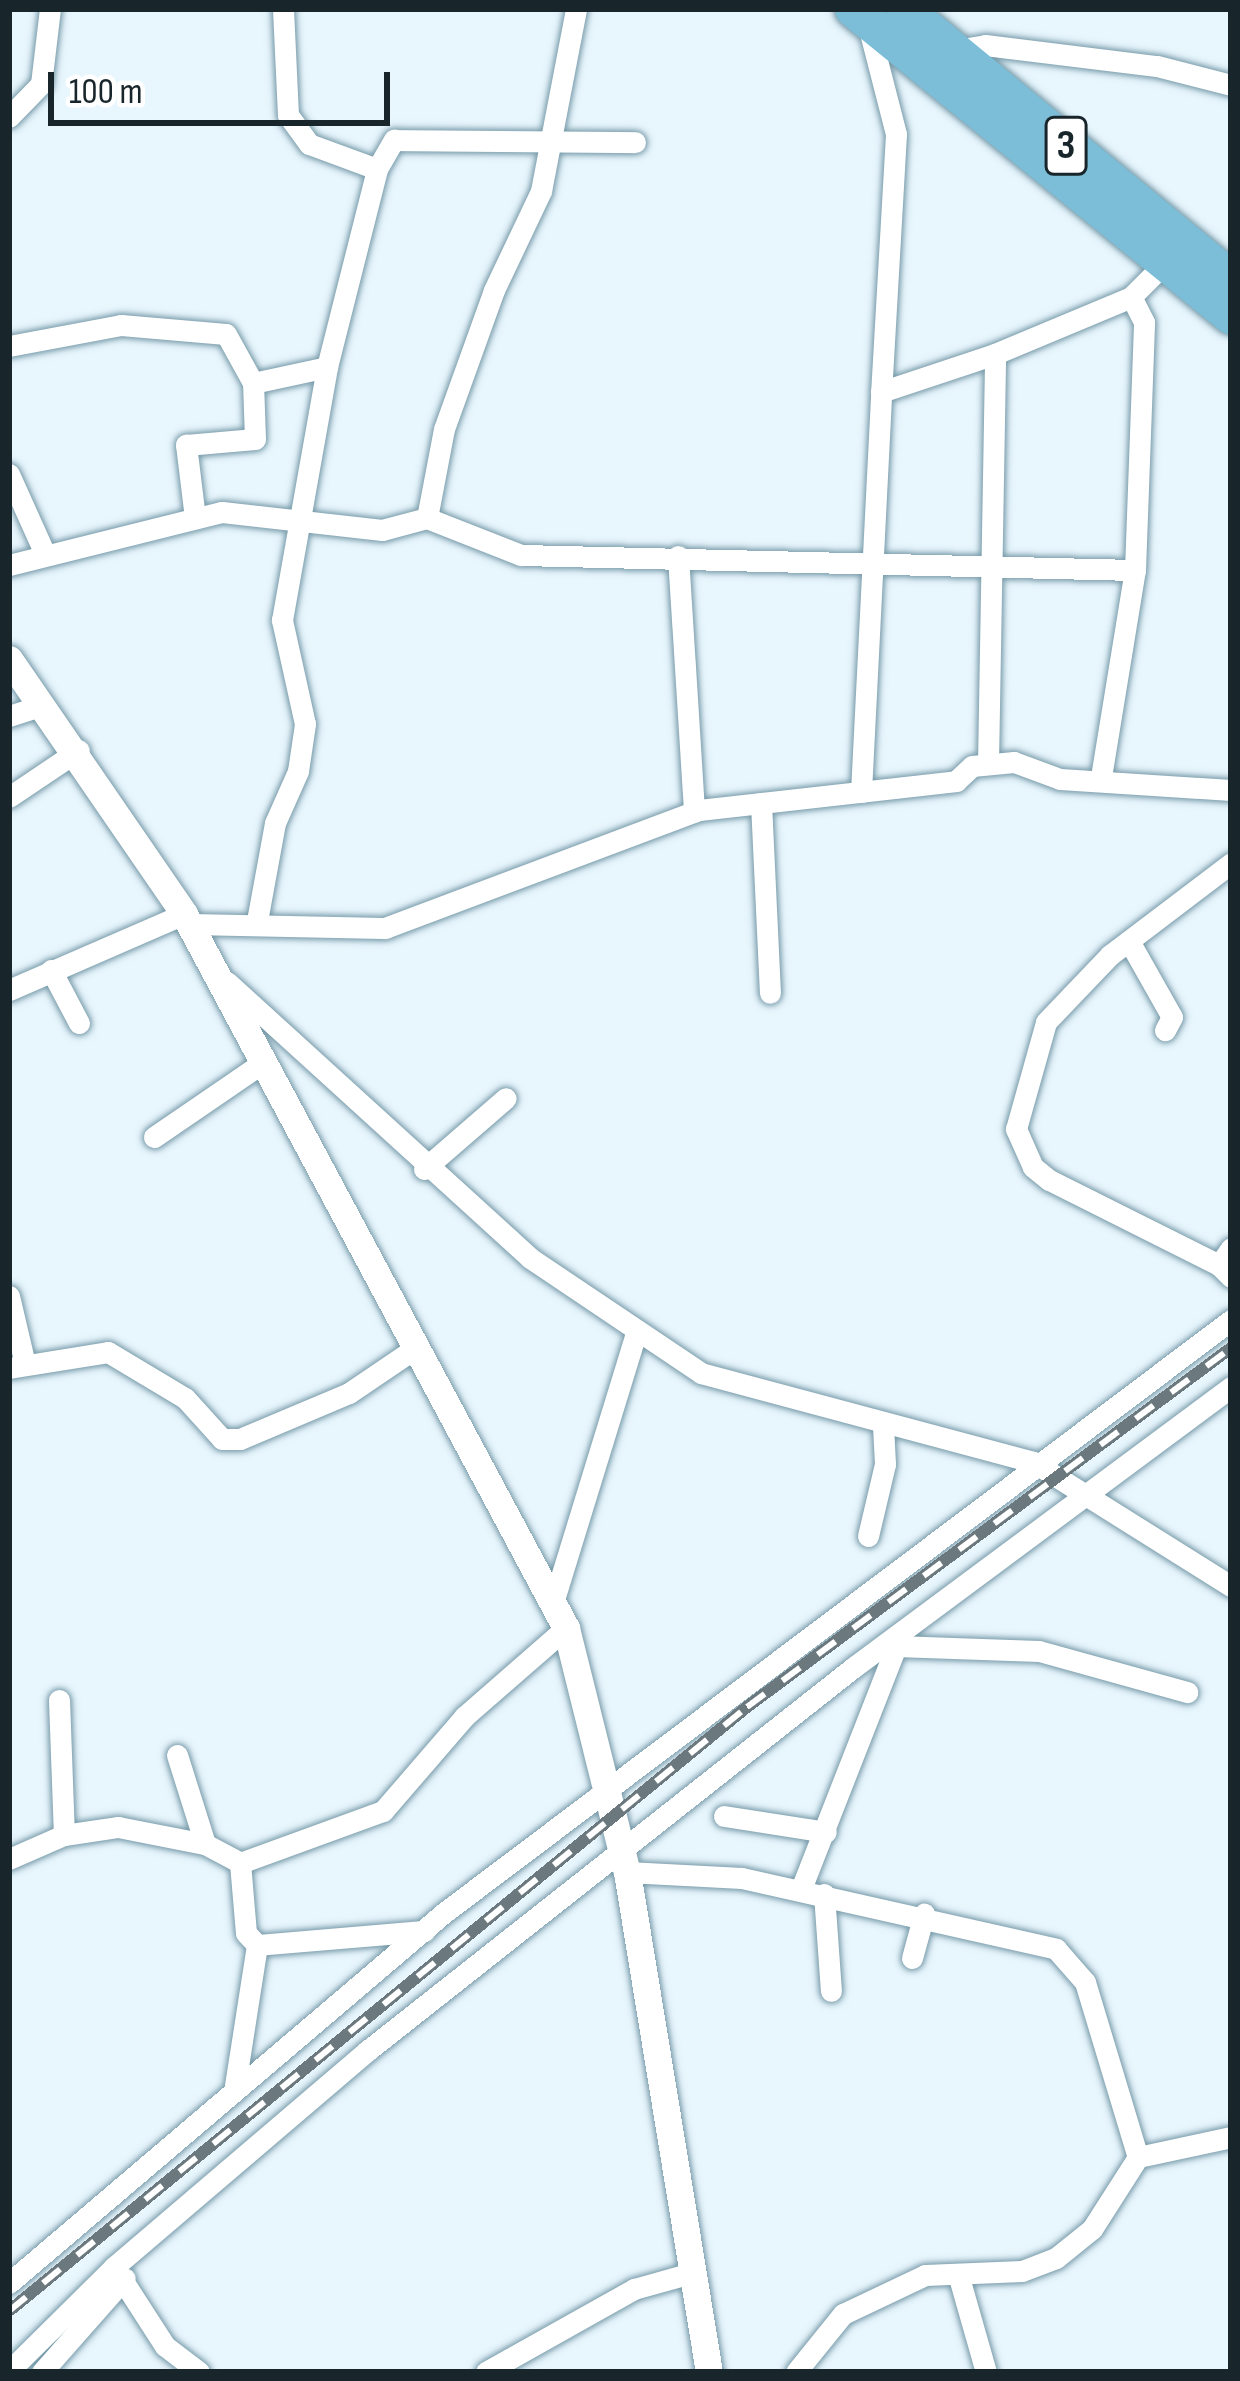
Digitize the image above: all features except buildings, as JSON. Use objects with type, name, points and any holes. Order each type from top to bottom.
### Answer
[{"type":"highway","name":"3","points":[[904,9],[1231,279]]},
{"type":"highway","name":"3","points":[[859,14],[1231,316]]},
{"type":"street","points":[[9,117],[41,84],[50,9]]},
{"type":"street","points":[[283,9],[288,116],[309,144],[377,169]]},
{"type":"street","points":[[427,518],[444,429],[494,290],[530,225],[554,139],[576,9]]},
{"type":"street","points":[[859,14],[896,134],[868,566],[861,792]]},
{"type":"street","points":[[956,50],[986,45],[1157,66],[1231,85]]},
{"type":"street","points":[[257,921],[274,823],[298,771],[305,724],[282,620],[327,368],[377,169],[394,140],[635,142]]},
{"type":"street","points":[[881,392],[995,354],[1131,297],[1165,263]]},
{"type":"street","points":[[1101,777],[1135,570],[1144,322],[1131,297]]},
{"type":"street","points":[[9,346],[121,325],[209,332],[236,343],[253,383],[255,439],[186,445],[195,518]]},
{"type":"street","points":[[988,764],[995,354]]},
{"type":"street","points":[[253,383],[327,368]]},
{"type":"street","points":[[9,474],[44,552]]},
{"type":"street","points":[[9,566],[44,552],[222,512],[382,530],[427,518],[521,555],[1135,570]]},
{"type":"street","points":[[678,556],[694,812]]},
{"type":"street","points":[[9,659],[79,750],[187,919],[559,1615],[609,1784],[709,2372]]},
{"type":"street","points":[[9,716],[42,705]]},
{"type":"street","points":[[9,797],[79,750]]},
{"type":"street","points":[[9,990],[187,919],[385,928],[694,812],[956,781],[988,764],[1014,762],[1060,779],[1101,777],[1231,790]]},
{"type":"street","points":[[761,803],[770,993]]},
{"type":"street","points":[[1227,1264],[1049,1180],[1033,1167],[1016,1129],[1046,1022],[1129,941],[1231,863]]},
{"type":"street","points":[[1129,941],[1172,1017],[1165,1030]]},
{"type":"street","points":[[214,969],[424,1169],[636,1333],[701,1372],[882,1432],[1033,1462],[1088,1491],[1231,1586]]},
{"type":"street","points":[[51,970],[80,1023]]},
{"type":"street","points":[[154,1137],[265,1061]]},
{"type":"street","points":[[424,1169],[506,1098]]},
{"type":"street","points":[[9,1297],[17,1366],[108,1352],[185,1398],[222,1439],[240,1439],[349,1393],[414,1349]]},
{"type":"street","points":[[9,2283],[190,2135],[235,2086],[609,1784],[1033,1462],[1231,1320]]},
{"type":"street","points":[[9,1858],[64,1835],[118,1827],[205,1844],[240,1863],[383,1811],[559,1615],[636,1333]]},
{"type":"street","points":[[9,2372],[367,2050],[624,1861],[1088,1491],[1231,1388]]},
{"type":"street","points":[[868,1536],[885,1464],[882,1432]]},
{"type":"street","points":[[801,1889],[896,1646],[1039,1651],[1187,1692]]},
{"type":"street","points":[[59,1700],[64,1835]]},
{"type":"street","points":[[177,1755],[205,1844]]},
{"type":"street","points":[[724,1816],[826,1832]]},
{"type":"street","points":[[624,1861],[924,1914],[1056,1949],[1085,1982],[1138,2158]]},
{"type":"street","points":[[240,1863],[246,1934],[256,1945]]},
{"type":"street","points":[[824,1894],[831,1991]]},
{"type":"street","points":[[912,1958],[924,1914]]},
{"type":"street","points":[[256,1945],[425,1930]]},
{"type":"street","points":[[235,2086],[256,1945]]},
{"type":"street","points":[[796,2372],[843,2314],[925,2275],[1022,2271],[1056,2258],[1092,2229],[1138,2158],[1228,2143]]},
{"type":"street","points":[[42,2372],[119,2272]]},
{"type":"street","points":[[119,2272],[165,2347],[199,2372]]},
{"type":"street","points":[[486,2372],[634,2289],[691,2273]]},
{"type":"street","points":[[958,2274],[986,2372]]},
{"type":"railway","points":[[9,2311],[747,1707],[1231,1348]]}]
